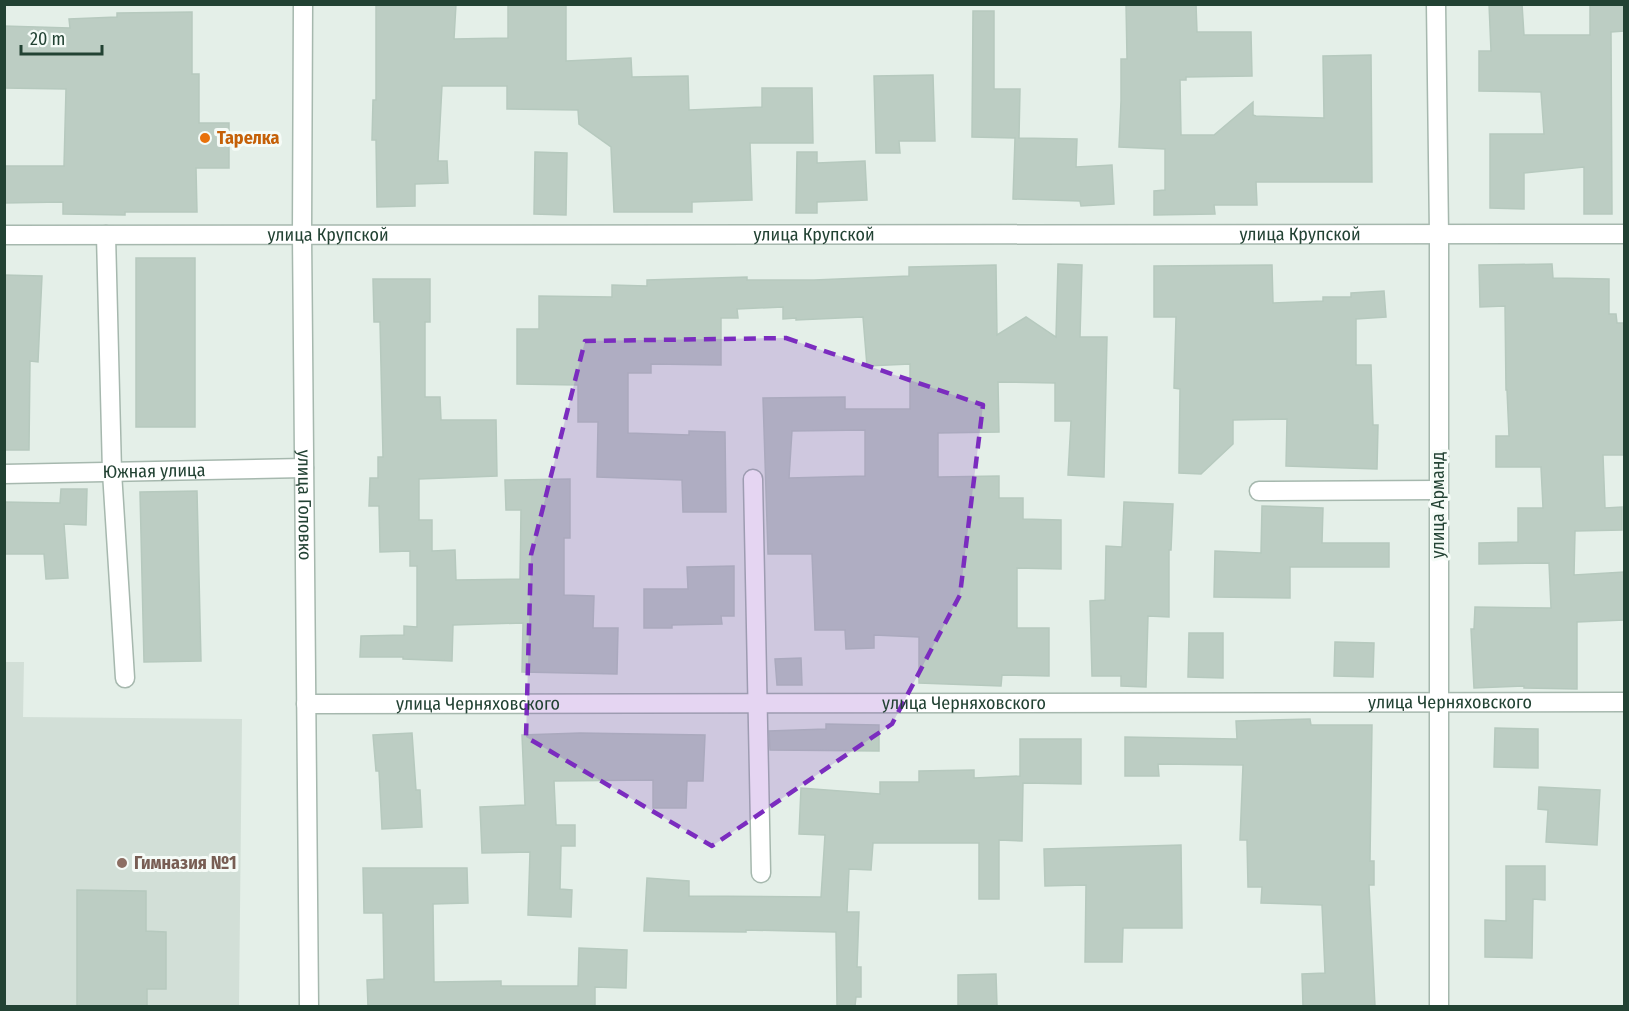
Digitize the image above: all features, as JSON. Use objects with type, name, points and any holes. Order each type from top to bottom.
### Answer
[{"type":"street","name":"улица Головко","points":[[303,4],[302,234],[309,1006]]},
{"type":"street","name":"улица Арманд","points":[[1436,4],[1439,234],[1439,1006]]},
{"type":"street","name":"улица Крупской","points":[[4,235],[1624,234]]},
{"type":"street","points":[[106,235],[112,472],[125,678]]},
{"type":"street","name":"Южная улица","points":[[4,474],[304,468]]},
{"type":"street","points":[[753,479],[761,873]]},
{"type":"street","points":[[1258,491],[1438,490]]},
{"type":"street","name":"улица Черняховского","points":[[306,704],[1624,702]]},
{"type":"highlighted area","points":[[786,338],[983,405],[960,595],[892,724],[712,846],[526,737],[531,555],[585,341]]},
{"type":"shaded area","name":"Гимназия №1","points":[[5,662],[24,662],[23,717],[242,719],[239,1006],[5,1006]]},
{"type":"building","points":[[376,4],[456,4],[454,39],[508,38],[508,4],[566,4],[566,61],[631,58],[632,77],[688,76],[689,110],[762,107],[762,88],[812,88],[813,143],[750,143],[752,200],[692,202],[692,212],[614,212],[611,147],[579,124],[578,110],[507,109],[507,86],[442,86],[438,161],[447,161],[448,183],[415,184],[415,206],[377,207],[376,140],[372,140],[373,100],[376,100]]},
{"type":"building","points":[[1126,4],[1196,4],[1197,32],[1251,32],[1252,76],[1186,77],[1186,80],[1180,80],[1181,135],[1214,135],[1253,102],[1253,115],[1256,116],[1324,118],[1323,56],[1371,55],[1372,182],[1256,182],[1257,205],[1214,205],[1215,214],[1154,215],[1154,191],[1165,190],[1165,149],[1119,147],[1121,59],[1127,59]]},
{"type":"building","points":[[1489,4],[1522,4],[1524,35],[1590,35],[1590,4],[1624,4],[1624,31],[1611,32],[1612,214],[1584,214],[1584,167],[1524,173],[1524,209],[1490,208],[1490,134],[1544,134],[1541,92],[1479,91],[1479,51],[1491,51]]},
{"type":"building","points":[[973,11],[994,11],[994,89],[1020,89],[1019,138],[1077,139],[1076,167],[1112,165],[1114,204],[1081,206],[1080,201],[1013,199],[1015,138],[972,137]]},
{"type":"building","points":[[192,12],[192,74],[199,74],[199,123],[229,123],[229,168],[196,168],[197,212],[125,212],[125,215],[63,214],[63,202],[4,203],[4,166],[64,166],[66,89],[4,88],[4,26],[70,28],[69,19],[117,17],[117,13]]},
{"type":"building","points":[[933,75],[935,141],[899,141],[900,153],[876,153],[874,76]]},
{"type":"building","points":[[535,152],[567,153],[566,215],[534,214]]},
{"type":"building","points":[[797,152],[817,152],[817,163],[865,161],[867,200],[817,202],[817,213],[796,213]]},
{"type":"building","points":[[136,258],[195,258],[195,427],[136,427]]},
{"type":"building","points":[[1058,264],[1082,265],[1080,337],[1107,337],[1104,477],[1068,475],[1071,421],[1055,421],[1055,383],[998,382],[999,432],[938,433],[938,477],[999,476],[999,498],[1023,498],[1023,519],[1061,520],[1061,569],[1017,568],[1017,628],[1049,628],[1049,676],[1002,675],[1001,686],[919,683],[919,637],[874,635],[874,648],[846,649],[845,630],[815,630],[812,554],[768,554],[763,398],[845,397],[845,409],[910,409],[910,364],[867,366],[863,317],[796,320],[796,318],[783,319],[783,307],[737,309],[738,318],[721,318],[721,365],[651,364],[651,373],[628,373],[628,433],[689,435],[689,431],[725,432],[726,512],[683,512],[682,480],[597,477],[598,422],[578,422],[578,385],[517,384],[517,329],[539,329],[539,296],[612,297],[612,285],[647,286],[647,280],[747,277],[747,280],[814,280],[909,276],[909,267],[996,265],[997,335],[1026,317],[1056,337]],"holes":[[[865,430],[865,476],[789,478],[792,431]]]},
{"type":"building","points":[[1552,264],[1553,278],[1609,279],[1609,314],[1616,314],[1617,323],[1624,323],[1624,455],[1603,455],[1605,508],[1622,507],[1622,530],[1575,531],[1574,575],[1624,572],[1624,620],[1577,622],[1577,689],[1524,688],[1524,686],[1474,688],[1471,629],[1474,629],[1475,607],[1551,608],[1549,563],[1479,564],[1479,543],[1518,542],[1518,508],[1543,508],[1541,467],[1496,467],[1496,436],[1509,436],[1505,306],[1480,307],[1479,265]]},
{"type":"building","points":[[1272,265],[1273,303],[1323,301],[1323,297],[1351,297],[1351,293],[1384,291],[1386,317],[1356,319],[1356,365],[1371,365],[1373,425],[1378,425],[1377,469],[1286,466],[1287,419],[1233,420],[1233,444],[1201,474],[1179,473],[1180,389],[1174,388],[1176,317],[1154,317],[1154,266]]},
{"type":"building","points":[[4,275],[42,276],[38,362],[30,361],[29,450],[4,450]]},
{"type":"building","points":[[373,279],[430,279],[430,322],[425,322],[425,397],[440,397],[441,420],[496,420],[497,476],[419,479],[419,520],[432,520],[432,551],[455,550],[456,580],[520,579],[521,510],[506,510],[505,480],[570,479],[570,538],[564,538],[564,595],[594,596],[593,628],[618,628],[617,674],[522,672],[523,623],[453,625],[452,661],[403,659],[403,657],[360,657],[361,636],[404,635],[404,626],[417,627],[417,566],[410,566],[410,551],[380,552],[379,506],[369,506],[370,478],[378,478],[378,457],[383,457],[380,322],[374,322]]},
{"type":"building","points":[[61,489],[87,489],[86,525],[64,524],[68,578],[46,579],[44,554],[4,554],[4,502],[60,503]]},
{"type":"building","points":[[197,491],[201,661],[144,662],[140,492]]},
{"type":"building","points":[[1124,502],[1173,504],[1171,550],[1169,550],[1169,617],[1148,616],[1146,687],[1121,686],[1121,676],[1092,676],[1090,601],[1105,600],[1106,546],[1122,547]]},
{"type":"building","points":[[1262,506],[1323,508],[1322,543],[1389,543],[1389,567],[1290,567],[1290,598],[1214,597],[1215,551],[1261,553]]},
{"type":"building","points":[[734,566],[734,616],[721,616],[722,624],[644,628],[644,589],[688,589],[687,567]]},
{"type":"building","points":[[1189,633],[1223,633],[1223,678],[1188,677]]},
{"type":"building","points":[[1335,642],[1374,643],[1373,677],[1334,676]]},
{"type":"building","points":[[801,658],[802,685],[777,685],[775,659]]},
{"type":"building","points":[[1310,719],[1311,725],[1372,725],[1370,861],[1374,861],[1374,885],[1369,885],[1375,1006],[1303,1006],[1302,974],[1325,973],[1322,905],[1261,903],[1262,887],[1248,887],[1247,840],[1240,840],[1243,765],[1158,764],[1159,776],[1125,776],[1125,737],[1237,739],[1236,721]]},
{"type":"building","points":[[826,724],[879,725],[879,751],[770,750],[769,731],[826,729]]},
{"type":"building","points":[[1495,728],[1538,729],[1538,768],[1494,767]]},
{"type":"building","points":[[412,733],[416,790],[420,790],[422,827],[382,829],[379,771],[376,771],[373,735]]},
{"type":"building","points":[[580,733],[705,735],[703,781],[687,781],[686,808],[653,808],[653,780],[554,781],[556,825],[575,825],[575,846],[561,846],[560,889],[572,890],[571,917],[528,915],[530,852],[482,853],[480,807],[525,805],[522,735]]},
{"type":"building","points":[[1020,739],[1081,739],[1081,784],[1023,783],[1022,841],[999,840],[999,899],[979,899],[979,843],[873,843],[871,870],[849,869],[847,912],[859,912],[857,967],[861,967],[861,997],[856,997],[855,1006],[837,1006],[836,932],[644,931],[647,878],[689,881],[689,896],[821,897],[825,835],[799,834],[801,788],[880,794],[880,782],[919,782],[919,771],[974,770],[974,778],[1020,776]]},
{"type":"building","points":[[1539,787],[1600,790],[1597,845],[1546,842],[1548,810],[1538,809]]},
{"type":"building","points":[[1181,845],[1182,928],[1123,928],[1122,962],[1085,962],[1086,885],[1045,886],[1044,849]]},
{"type":"building","points":[[1506,866],[1545,866],[1545,900],[1533,899],[1532,958],[1485,957],[1485,920],[1506,921]]},
{"type":"building","points":[[363,868],[467,868],[468,903],[433,904],[434,982],[501,981],[501,986],[578,986],[579,948],[627,950],[626,988],[595,987],[595,1006],[368,1006],[367,980],[384,979],[383,913],[364,913]]},
{"type":"building","points":[[77,890],[146,891],[146,931],[166,932],[166,989],[147,989],[147,1006],[77,1006]]},
{"type":"building","points":[[996,974],[997,1006],[958,1006],[958,975]]},
{"type":"place","name":"Тарелка","points":[[205,138]]},
{"type":"place","name":"Гимназия №1","points":[[122,863]]}]
